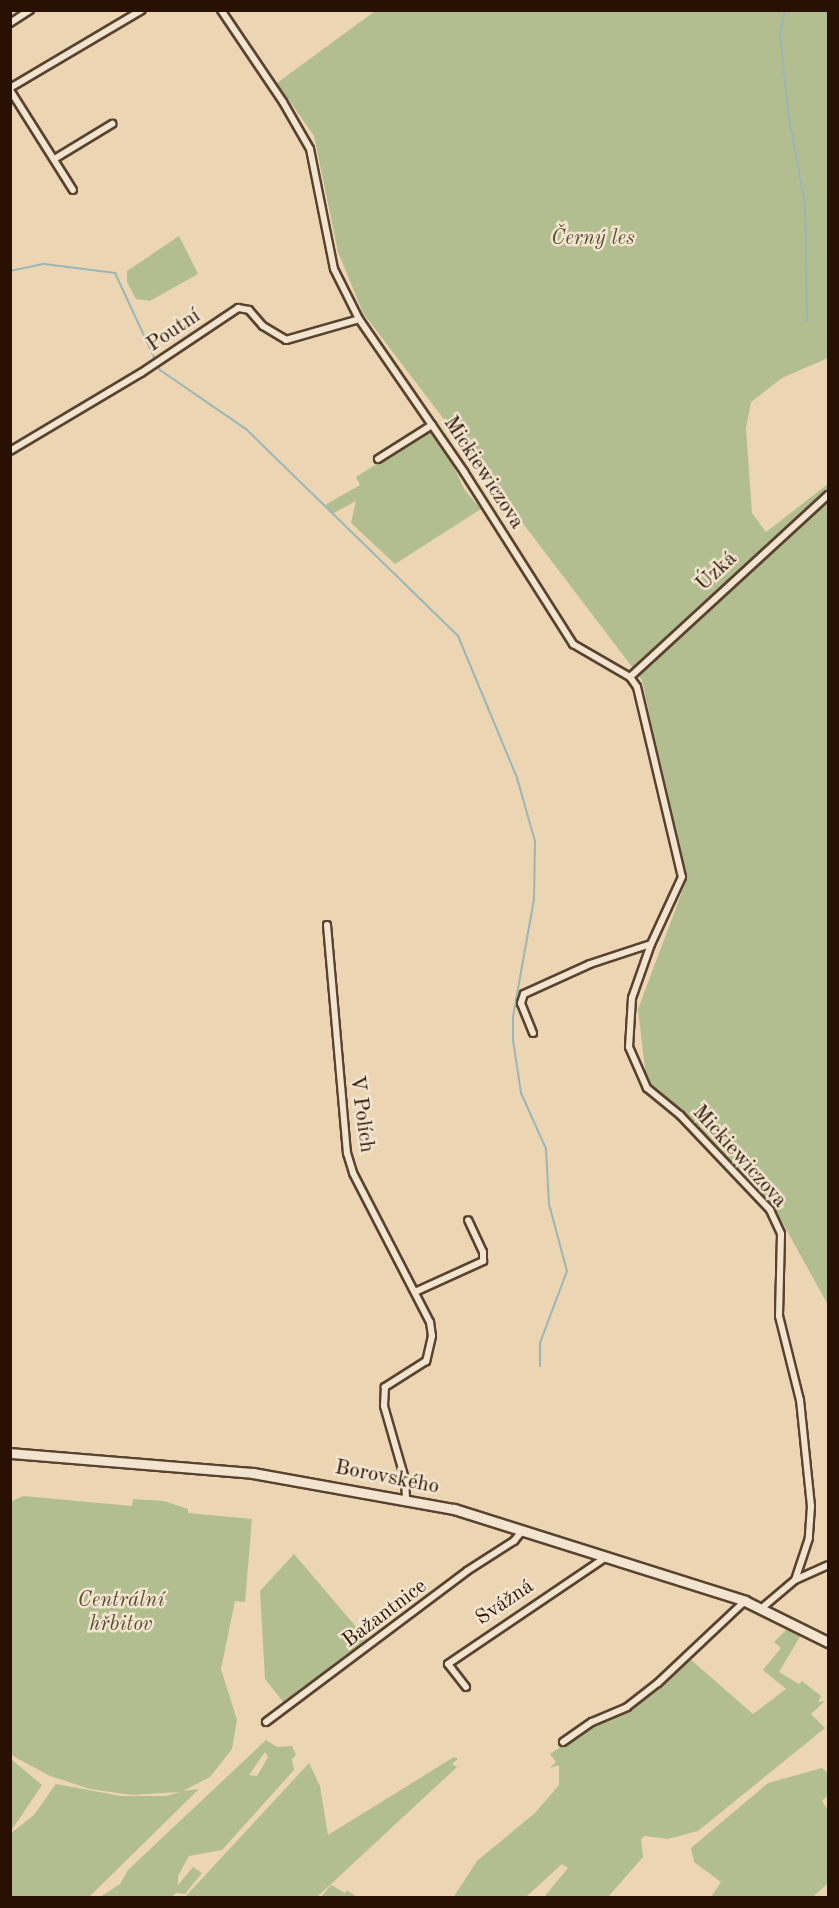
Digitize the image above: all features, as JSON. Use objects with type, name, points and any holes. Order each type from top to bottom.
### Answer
[{"type":"main road","name":"Borovského","points":[[10,1453],[253,1473],[406,1498],[522,1531],[745,1600],[828,1642]]},
{"type":"street","points":[[10,23],[30,10]]},
{"type":"street","points":[[73,190],[56,158],[10,89],[142,10]]},
{"type":"street","name":"Mickiewiczova","points":[[221,10],[283,102],[310,149],[334,269],[359,319],[432,424],[573,644],[630,677],[643,710],[682,877],[651,944],[632,998],[628,1030],[629,1047],[639,1077],[770,1210],[781,1234],[779,1316],[800,1400],[811,1506],[809,1538],[795,1580]]},
{"type":"street","points":[[56,158],[112,124]]},
{"type":"street","name":"Poutní","points":[[10,450],[131,379],[238,308],[249,310],[263,326],[286,340],[359,319]]},
{"type":"street","points":[[378,459],[432,424]]},
{"type":"street","name":"Úzká","points":[[630,677],[828,495]]},
{"type":"street","name":"V Polích","points":[[327,925],[347,1152],[353,1173],[430,1322],[432,1347],[426,1361],[385,1387],[384,1406],[405,1479],[406,1498]]},
{"type":"street","points":[[533,1033],[521,1003],[524,994],[590,964],[651,944]]},
{"type":"street","points":[[415,1292],[483,1261],[483,1252],[468,1220]]},
{"type":"street","name":"Bažantnice","points":[[266,1722],[466,1571],[514,1541],[522,1531]]},
{"type":"street","name":"Svážná","points":[[466,1687],[448,1664],[606,1557]]},
{"type":"street","points":[[762,1608],[795,1580],[828,1565]]},
{"type":"street","points":[[564,1742],[592,1722],[627,1707],[658,1683],[745,1600]]},
{"type":"green space","name":"Černý les","points":[[375,11],[828,11],[828,358],[782,378],[751,402],[746,428],[752,513],[766,532],[828,484],[828,1305],[781,1220],[646,1078],[638,1009],[685,884],[642,680],[363,313],[338,252],[314,136],[277,83]]},
{"type":"green space","points":[[179,236],[198,274],[150,301],[136,299],[127,282],[127,271]]},
{"type":"green space","points":[[429,431],[453,465],[464,489],[481,509],[395,564],[351,523],[356,501],[332,514],[325,505],[360,485],[356,477]]},
{"type":"green space","name":"Centrální hřbitov","points":[[23,1496],[132,1506],[133,1499],[164,1501],[188,1509],[188,1513],[252,1519],[245,1602],[235,1601],[221,1669],[237,1720],[232,1749],[210,1777],[183,1791],[199,1789],[89,1897],[11,1897],[11,1833],[34,1815],[56,1784],[121,1796],[166,1796],[180,1792],[132,1795],[90,1789],[50,1776],[11,1755],[10,1502]]},
{"type":"green space","points":[[294,1554],[369,1642],[284,1703],[265,1679],[260,1591]]},
{"type":"green space","points":[[724,1625],[690,1659],[753,1714],[786,1689],[763,1670],[781,1648],[774,1642],[788,1628],[801,1635],[779,1672],[799,1684],[802,1681],[821,1696],[818,1702],[825,1701],[811,1714],[825,1728],[698,1831],[668,1839],[645,1836],[641,1839],[643,1857],[608,1897],[544,1897],[568,1868],[562,1864],[526,1897],[453,1898],[477,1861],[535,1813],[559,1785],[559,1765],[550,1768],[556,1762],[550,1754],[601,1720],[624,1712]]},
{"type":"green space","points":[[266,1740],[277,1747],[292,1746],[296,1755],[292,1759],[294,1770],[222,1850],[189,1856],[178,1876],[178,1885],[193,1867],[202,1873],[185,1894],[176,1893],[170,1898],[100,1897],[120,1884],[128,1870]],"holes":[[[265,1752],[268,1757],[257,1776],[249,1775]]]},
{"type":"green space","points":[[454,1757],[458,1759],[452,1764],[457,1767],[317,1897],[185,1897],[309,1763],[320,1786],[328,1835]]},
{"type":"green space","points":[[11,1759],[42,1785],[11,1831]]},
{"type":"green space","points":[[822,1768],[828,1773],[828,1795],[822,1801],[828,1810],[828,1883],[813,1897],[711,1897],[721,1882],[694,1862],[691,1848],[768,1783]]},
{"type":"green space","points":[[331,1885],[345,1893],[347,1890],[357,1897],[321,1897]]},
{"type":"waterway","points":[[785,10],[780,32],[788,112],[805,205],[807,321]]},
{"type":"waterway","points":[[10,271],[44,264],[115,273],[160,370],[246,429],[458,636],[517,778],[535,841],[534,899],[513,1017],[513,1040],[521,1093],[546,1149],[549,1204],[567,1271],[540,1343],[540,1366]]}]
